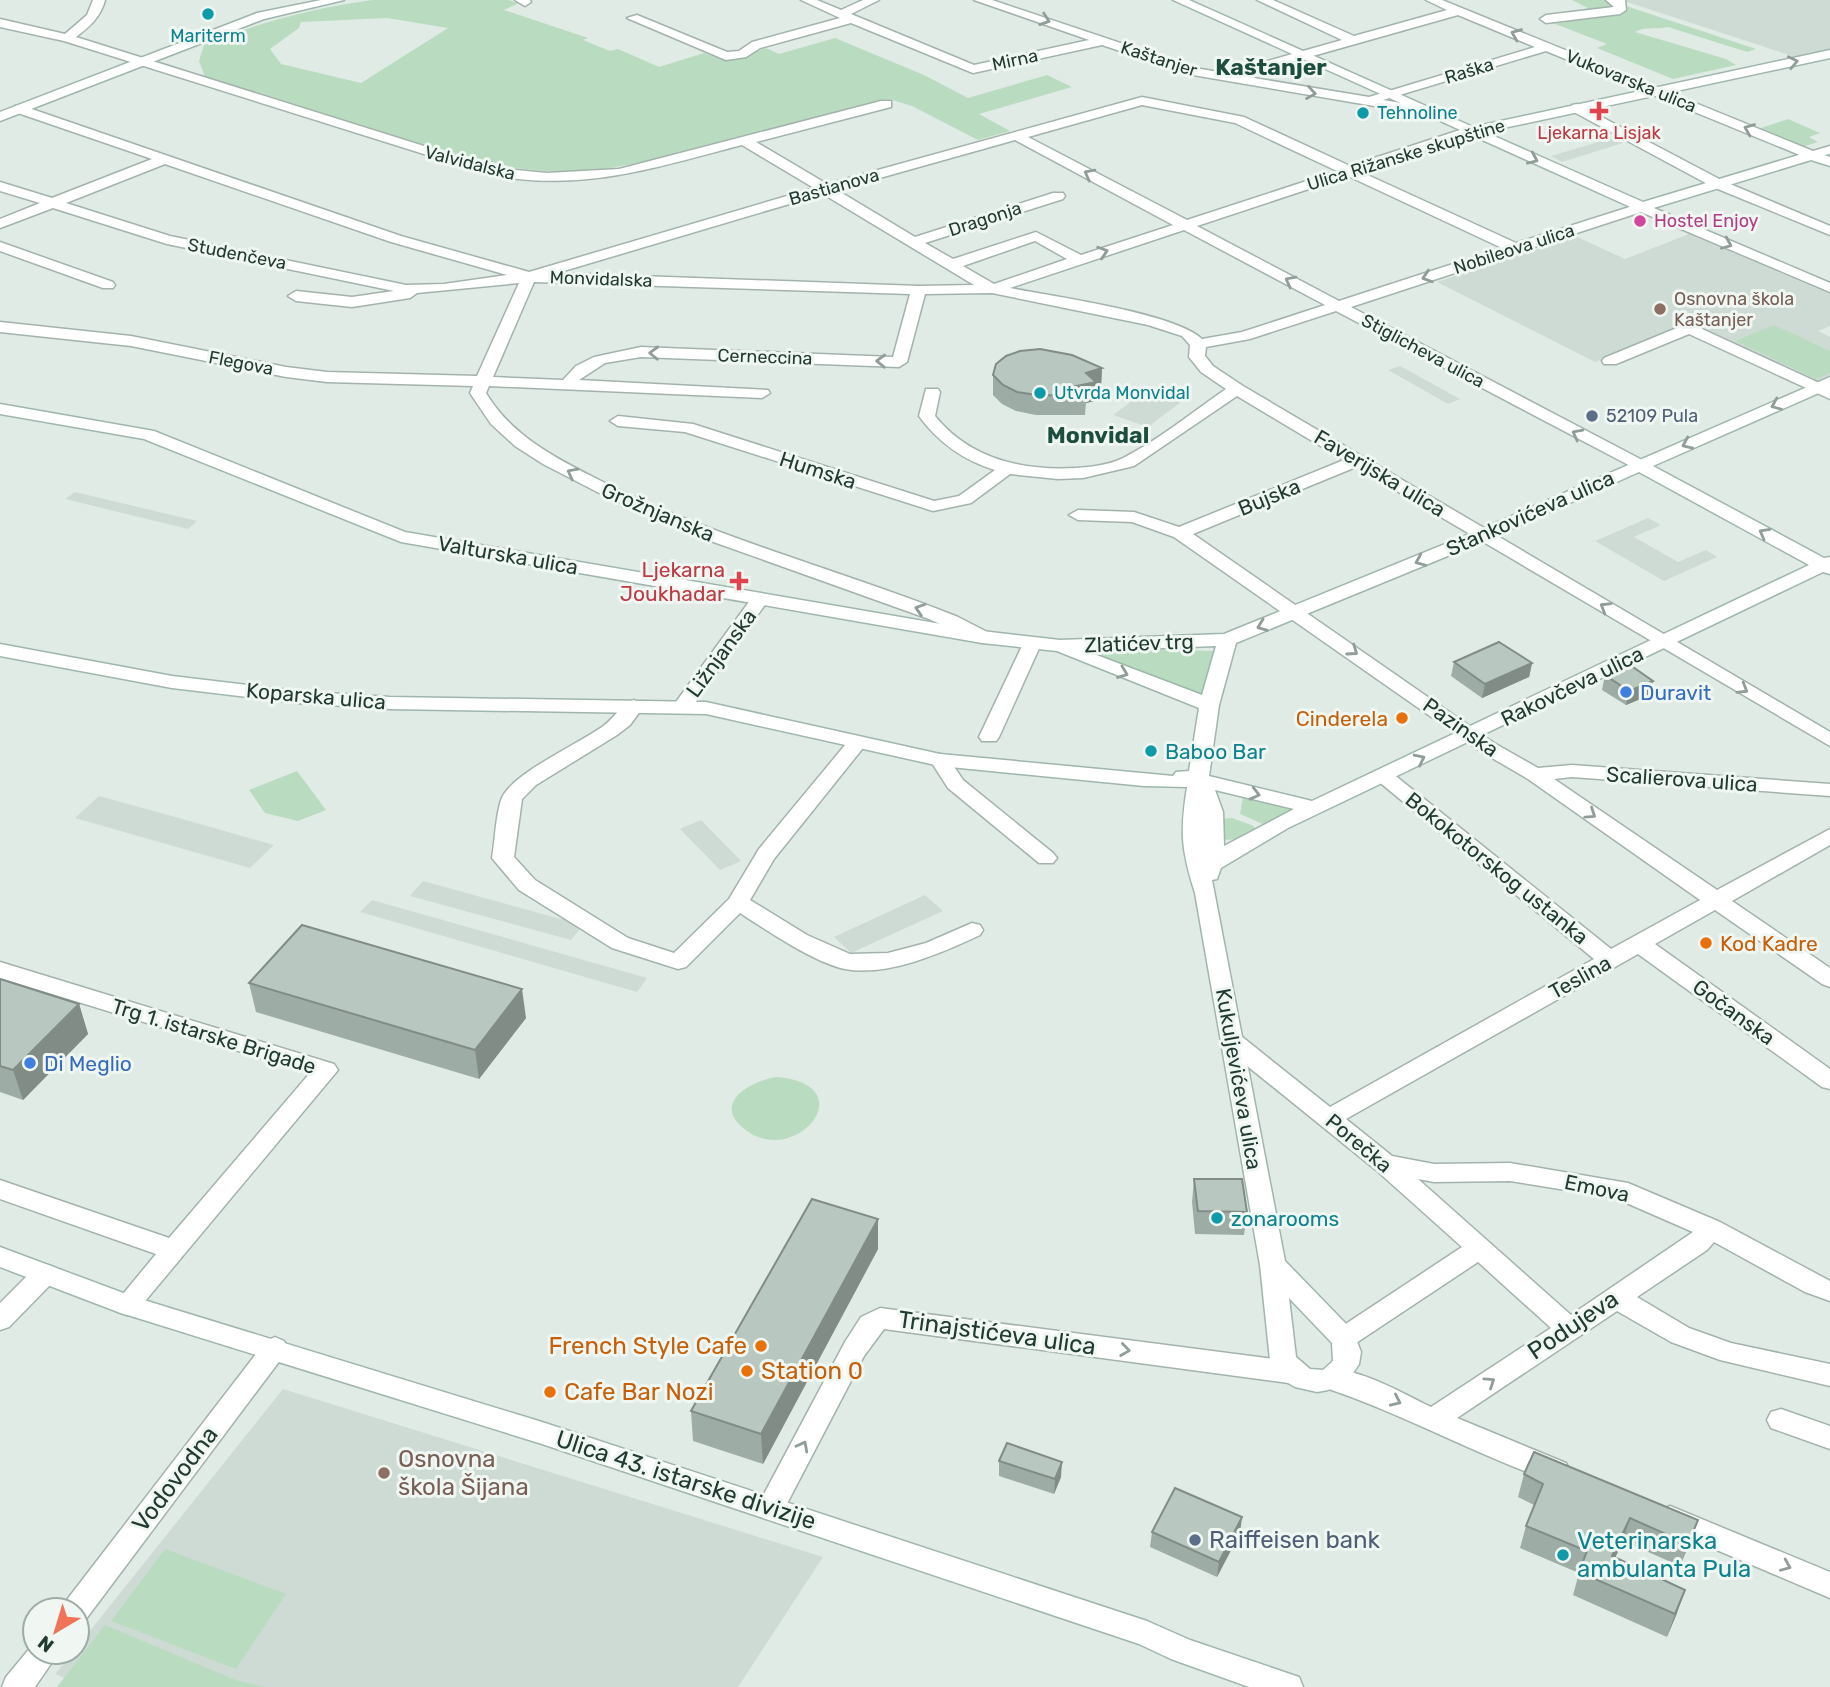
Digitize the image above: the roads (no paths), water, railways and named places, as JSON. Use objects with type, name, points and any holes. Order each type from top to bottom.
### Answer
[{"type":"street","points":[[67,38],[87,22],[98,7],[99,0]]},
{"type":"street","points":[[0,117],[261,16],[309,2],[338,0]]},
{"type":"street","name":"Mirna","points":[[807,0],[973,69],[1105,41]]},
{"type":"street","points":[[633,18],[726,56],[742,54],[756,45],[846,16],[873,0]]},
{"type":"street","name":"Kaštanjer","points":[[980,0],[1189,70],[1427,111]]},
{"type":"street","points":[[1179,0],[1642,207],[1826,283]]},
{"type":"street","name":"Vukovarska ulica","points":[[1432,0],[1830,162]]},
{"type":"street","points":[[1546,19],[1620,10],[1620,3],[1612,0]]},
{"type":"street","points":[[1272,1],[1352,40]]},
{"type":"street","points":[[1221,77],[1458,10]]},
{"type":"street","name":"Valvidalska","points":[[4,26],[67,38],[496,173],[528,177],[592,177],[619,173],[886,104]]},
{"type":"street","name":"Raška","points":[[1359,100],[1391,95],[1547,47]]},
{"type":"street","name":"Ulica Rižanske skupštine","points":[[992,289],[1471,131],[1826,57]]},
{"type":"street","name":"Bastianova","points":[[528,277],[825,189],[1142,101],[1239,120],[1348,171]]},
{"type":"street","points":[[1577,108],[1718,184],[1830,230]]},
{"type":"street","name":"Monvidalska","points":[[20,109],[396,239],[528,277],[919,290],[992,289],[1163,323],[1187,333],[1198,344]]},
{"type":"street","name":"Stiglicheva ulica","points":[[1015,135],[1828,566]]},
{"type":"street","name":"Dragonja","points":[[745,141],[992,289]]},
{"type":"street","name":"Nobileova ulica","points":[[1198,344],[1245,336],[1642,207],[1830,150]]},
{"type":"street","points":[[0,224],[164,159]]},
{"type":"street","points":[[1348,171],[1515,248]]},
{"type":"street","name":"Studenčeva","points":[[0,186],[167,240],[405,289],[528,277]]},
{"type":"street","name":"Dragonja","points":[[913,242],[1058,196]]},
{"type":"street","points":[[951,265],[1036,236],[1079,260]]},
{"type":"street","points":[[0,246],[108,285]]},
{"type":"street","points":[[483,381],[528,277]]},
{"type":"street","name":"Studenčeva","points":[[296,296],[352,303],[393,298],[425,288]]},
{"type":"street","name":"Cerneccina","points":[[567,385],[576,371],[606,356],[641,352],[898,362],[919,290]]},
{"type":"street","name":"Flegova","points":[[0,327],[131,341],[286,372],[327,377],[483,381]]},
{"type":"street","points":[[1610,361],[1689,328],[1825,388]]},
{"type":"street","name":"Faverijska ulica","points":[[1198,344],[1197,357],[1207,369],[1237,389],[1830,740]]},
{"type":"street","name":"Cerneccina","points":[[483,381],[762,393]]},
{"type":"street","name":"Grožnjanska","points":[[483,381],[478,393],[486,410],[500,426],[542,457],[593,484],[675,523],[952,620],[982,637]]},
{"type":"street","name":"Stankovićeva ulica","points":[[1227,640],[1825,388]]},
{"type":"street","points":[[932,392],[927,416],[946,438],[976,456],[1007,468],[1060,475],[1108,469],[1146,451],[1237,389]]},
{"type":"street","name":"Valturska ulica","points":[[0,409],[148,435],[401,537],[982,637],[1060,646]]},
{"type":"street","name":"Humska","points":[[618,421],[687,427],[933,506],[950,506],[966,500],[1007,468]]},
{"type":"street","name":"Bujska","points":[[1180,533],[1358,460]]},
{"type":"street","name":"Pazinska","points":[[1078,515],[1134,517],[1180,533],[1469,735],[1535,775],[1830,979]]},
{"type":"street","name":"Rakovčeva ulica","points":[[1211,865],[1234,848],[1314,808],[1385,777],[1663,642],[1828,566]]},
{"type":"street","name":"Ližnjanska","points":[[683,706],[760,599]]},
{"type":"street","name":"Zlatićev trg","points":[[1060,646],[1227,640],[1209,705],[1197,780]]},
{"type":"street","points":[[989,737],[1032,644]]},
{"type":"street","name":"Zlatićev trg","points":[[1060,646],[1209,705]]},
{"type":"street","name":"Koparska ulica","points":[[0,650],[172,681],[297,696],[390,703],[706,708],[940,760],[1062,769],[1144,780],[1197,780]]},
{"type":"street","points":[[634,706],[623,721],[610,731],[529,781],[512,797],[503,858],[527,885],[620,943],[678,962],[738,902],[749,876],[765,852],[801,814],[857,743]]},
{"type":"street","points":[[940,760],[954,784],[1046,858]]},
{"type":"street","name":"Koparska ulica","points":[[1062,769],[1113,767],[1162,772],[1197,780]]},
{"type":"street","name":"Scalierova ulica","points":[[1535,775],[1572,771],[1830,790]]},
{"type":"street","name":"Bokokotorskog ustanka","points":[[1385,777],[1610,960]]},
{"type":"street","points":[[1144,780],[1169,791],[1193,813]]},
{"type":"street","points":[[1197,780],[1314,808]]},
{"type":"street","name":"Kukuljevićeva ulica","points":[[1197,780],[1192,844],[1206,893],[1273,1265],[1283,1360],[1289,1372]]},
{"type":"street","name":"Kukuljevićeva ulica","points":[[1197,780],[1208,793],[1213,814],[1211,865],[1206,893]]},
{"type":"street","name":"Teslina","points":[[1329,1118],[1830,836]]},
{"type":"street","points":[[738,902],[799,940],[847,962],[888,960],[933,948],[972,930]]},
{"type":"street","name":"Gočanska","points":[[1639,944],[1830,1081]]},
{"type":"street","name":"Trg 1. istarske Brigade","points":[[0,970],[326,1070],[127,1305]]},
{"type":"street","name":"Porečka","points":[[1233,1042],[1385,1164],[1568,1328]]},
{"type":"street","name":"Emova","points":[[1385,1164],[1434,1173],[1510,1172],[1619,1189],[1712,1229],[1814,1285],[1830,1291]]},
{"type":"street","points":[[0,1189],[174,1250]]},
{"type":"street","name":"Podujeva","points":[[1433,1420],[1698,1243],[1712,1229]]},
{"type":"street","points":[[1344,1338],[1480,1248]]},
{"type":"street","name":"Ulica 43. istarske divizije","points":[[0,1257],[127,1305],[275,1348],[771,1507],[1147,1634],[1182,1650],[1288,1687]]},
{"type":"street","points":[[1273,1265],[1344,1338],[1349,1349],[1347,1362],[1332,1378]]},
{"type":"street","points":[[0,1320],[45,1274]]},
{"type":"street","points":[[1615,1297],[1680,1335],[1717,1348],[1830,1375]]},
{"type":"street","name":"Trinajstićeva ulica","points":[[771,1507],[854,1349],[870,1324],[880,1318],[1289,1372]]},
{"type":"street","name":"Vodovodna","points":[[87,1596],[275,1348]]},
{"type":"street","points":[[1289,1372],[1299,1379],[1317,1382],[1332,1378],[1353,1383],[1394,1399],[1433,1420],[1587,1484]]},
{"type":"street","points":[[1781,1420],[1830,1438]]},
{"type":"street","points":[[1650,1510],[1830,1585]]},
{"type":"street","points":[[17,1687],[33,1666]]},
{"type":"place","name":"Mariterm","points":[[208,14]]},
{"type":"place","name":"Ljekarna Lisjak","points":[[1599,111]]},
{"type":"place","name":"Tehnoline","points":[[1363,113]]},
{"type":"place","name":"Hostel Enjoy","points":[[1640,221]]},
{"type":"place","name":"Osnovna škola Kaštanjer","points":[[1660,309]]},
{"type":"place","name":"Utvrda Monvidal","points":[[1040,393]]},
{"type":"place","name":"52109 Pula","points":[[1592,416]]},
{"type":"place","name":"Ljekarna Joukhadar","points":[[739,581]]},
{"type":"place","name":"Duravit","points":[[1626,692]]},
{"type":"place","name":"Cinderela","points":[[1402,718]]},
{"type":"place","name":"Baboo Bar","points":[[1151,751]]},
{"type":"place","name":"Kod Kadre","points":[[1706,943]]},
{"type":"place","name":"Di Meglio","points":[[30,1063]]},
{"type":"place","name":"zonarooms","points":[[1217,1218]]},
{"type":"place","name":"French Style Cafe","points":[[761,1346]]},
{"type":"place","name":"Station 0","points":[[747,1371]]},
{"type":"place","name":"Cafe Bar Nozi","points":[[550,1392]]},
{"type":"place","name":"Osnovna škola Šijana","points":[[384,1473]]},
{"type":"place","name":"Raiffeisen bank","points":[[1195,1540]]},
{"type":"place","name":"Veterinarska ambulanta Pula","points":[[1563,1555]]},
{"type":"district","name":"Kaštanjer","points":[[1271,67]]},
{"type":"district","name":"Monvidal","points":[[1098,435]]}]
